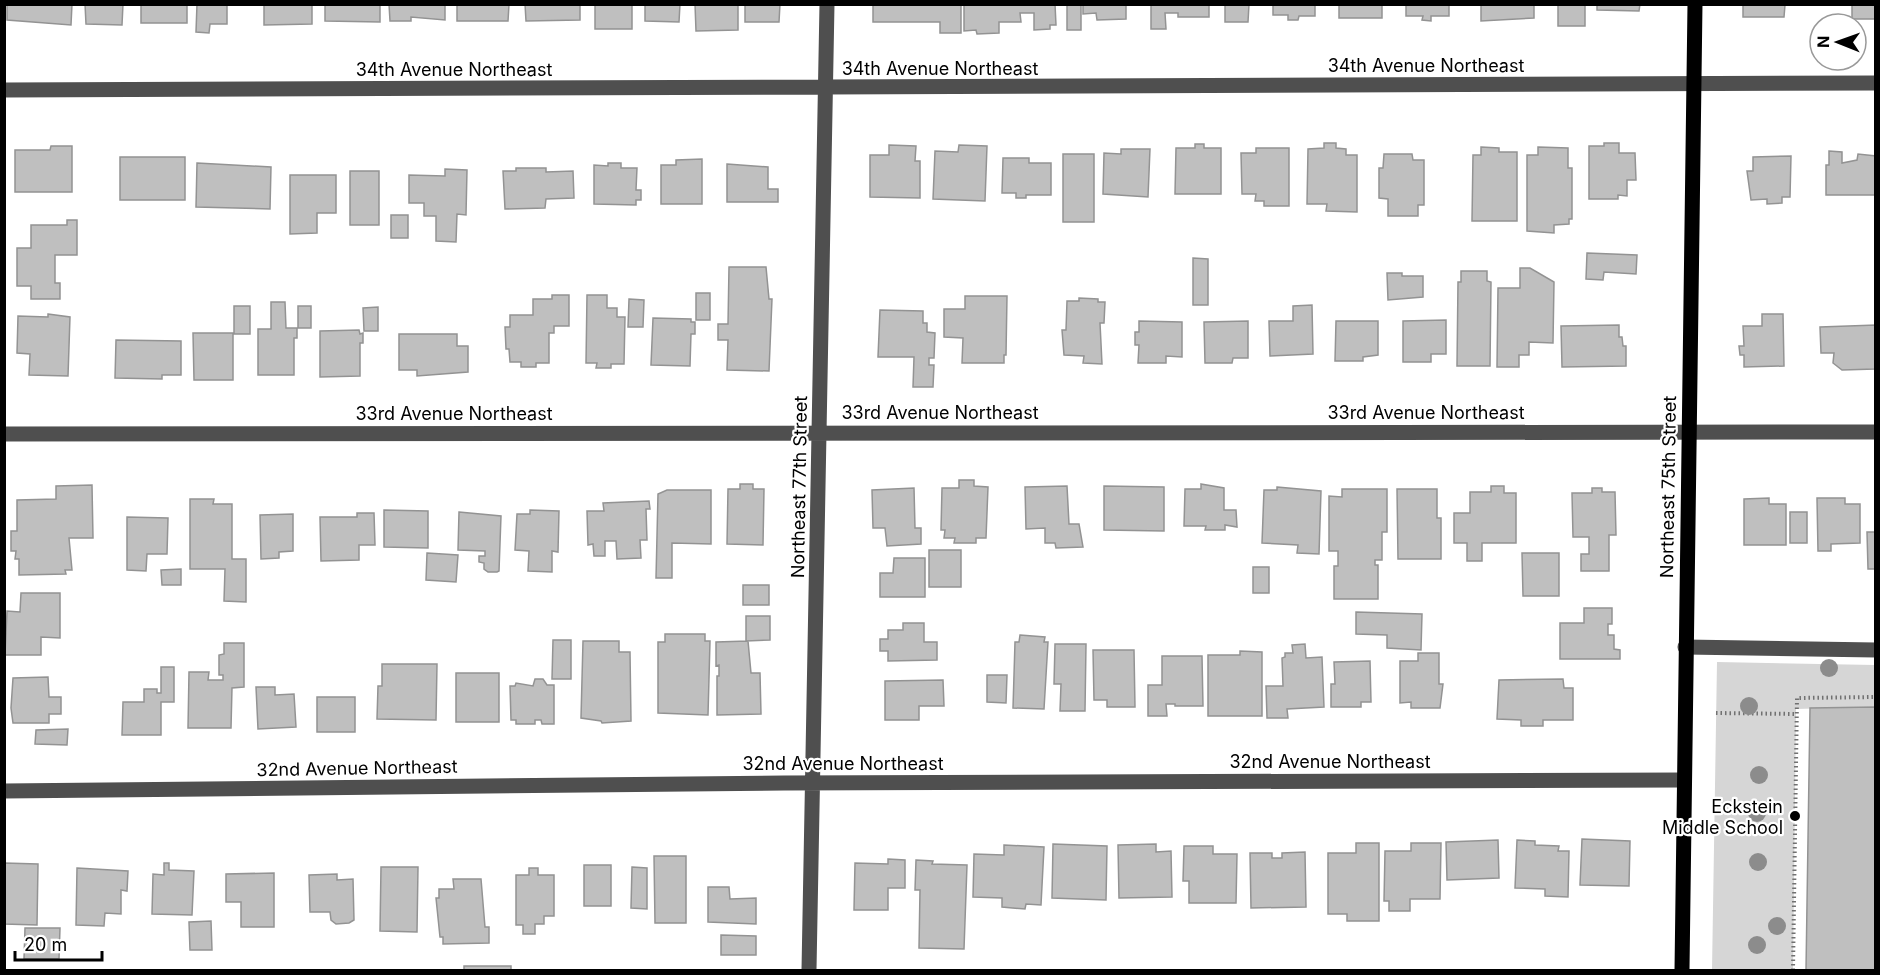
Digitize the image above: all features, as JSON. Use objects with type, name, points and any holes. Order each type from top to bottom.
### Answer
[{"type":"main road","name":"Northeast 75th Street","points":[[1682,970],[1695,4]]},
{"type":"street","name":"Northeast 77th Street","points":[[809,970],[827,4]]},
{"type":"street","name":"34th Avenue Northeast","points":[[4,90],[1875,83]]},
{"type":"street","name":"33rd Avenue Northeast","points":[[4,434],[1875,432]]},
{"type":"street","points":[[1685,647],[1875,650]]},
{"type":"street","name":"32nd Avenue Northeast","points":[[4,791],[813,783],[1683,780]]},
{"type":"path","points":[[1793,970],[1797,698],[1875,697]]},
{"type":"path","points":[[1716,713],[1796,714]]},
{"type":"shaded area","points":[[1717,662],[1875,665],[1875,707],[1796,709],[1793,970],[1712,970]]},
{"type":"building","points":[[7,4],[72,4],[71,25],[7,20]]},
{"type":"building","points":[[85,4],[123,4],[122,25],[86,24]]},
{"type":"building","points":[[138,4],[187,4],[187,23],[141,23],[141,6]]},
{"type":"building","points":[[197,4],[227,4],[227,24],[210,24],[209,33],[196,32]]},
{"type":"building","points":[[264,4],[312,4],[312,24],[264,25]]},
{"type":"building","points":[[325,4],[380,4],[380,22],[325,21]]},
{"type":"building","points":[[389,4],[445,4],[445,20],[411,17],[411,21],[390,21]]},
{"type":"building","points":[[457,4],[509,4],[508,21],[457,21]]},
{"type":"building","points":[[525,4],[580,4],[580,20],[526,21]]},
{"type":"building","points":[[595,4],[632,4],[632,29],[595,29]]},
{"type":"building","points":[[645,4],[680,4],[679,22],[645,21]]},
{"type":"building","points":[[695,4],[738,4],[738,30],[696,31]]},
{"type":"building","points":[[745,4],[780,4],[779,22],[745,22]]},
{"type":"building","points":[[873,4],[961,4],[961,33],[940,33],[940,22],[873,22]]},
{"type":"building","points":[[964,4],[1055,4],[1056,25],[1050,25],[1050,29],[1034,30],[1034,13],[1020,13],[1021,22],[999,22],[999,33],[977,34],[976,30],[964,31]]},
{"type":"building","points":[[1067,4],[1081,4],[1081,30],[1067,30]]},
{"type":"building","points":[[1083,4],[1126,4],[1126,19],[1097,20],[1096,13],[1083,14]]},
{"type":"building","points":[[1151,4],[1209,4],[1209,17],[1178,17],[1178,13],[1165,13],[1166,29],[1151,29]]},
{"type":"building","points":[[1225,4],[1249,4],[1248,22],[1225,22]]},
{"type":"building","points":[[1273,4],[1315,4],[1315,16],[1299,16],[1298,20],[1288,20],[1288,15],[1273,15]]},
{"type":"building","points":[[1339,4],[1382,4],[1382,18],[1339,18]]},
{"type":"building","points":[[1406,4],[1449,4],[1449,16],[1431,16],[1431,21],[1422,20],[1423,16],[1406,16]]},
{"type":"building","points":[[1481,4],[1534,4],[1534,18],[1481,21]]},
{"type":"building","points":[[1558,4],[1585,4],[1585,26],[1558,26]]},
{"type":"building","points":[[1597,4],[1640,4],[1639,11],[1597,10]]},
{"type":"building","points":[[1743,4],[1828,4],[1785,5],[1784,17],[1743,17]]},
{"type":"building","points":[[1852,4],[1876,4],[1875,19],[1868,19],[1868,12],[1852,12]]},
{"type":"building","points":[[1324,143],[1336,143],[1336,148],[1346,149],[1346,155],[1357,155],[1357,212],[1326,211],[1327,204],[1307,204],[1308,149],[1324,148]]},
{"type":"building","points":[[1604,143],[1619,143],[1619,153],[1635,153],[1636,180],[1627,180],[1627,196],[1618,195],[1618,199],[1589,199],[1589,146],[1604,146]]},
{"type":"building","points":[[1195,144],[1204,144],[1204,148],[1221,148],[1221,194],[1175,194],[1176,148],[1195,148]]},
{"type":"building","points":[[889,145],[916,146],[915,161],[920,161],[920,198],[870,197],[870,155],[889,155]]},
{"type":"building","points":[[959,145],[987,146],[985,201],[933,199],[935,151],[958,152]]},
{"type":"building","points":[[51,146],[72,146],[72,192],[15,192],[15,150],[50,150]]},
{"type":"building","points":[[1481,147],[1499,148],[1499,152],[1517,152],[1517,221],[1472,221],[1473,155],[1481,155]]},
{"type":"building","points":[[1538,147],[1568,148],[1568,168],[1572,168],[1572,219],[1569,219],[1569,224],[1554,225],[1554,233],[1527,231],[1527,155],[1538,155]]},
{"type":"building","points":[[1256,148],[1289,148],[1289,206],[1264,206],[1264,201],[1255,201],[1256,194],[1242,194],[1241,153],[1256,153]]},
{"type":"building","points":[[1121,149],[1150,149],[1148,197],[1103,194],[1104,153],[1121,154]]},
{"type":"building","points":[[1829,151],[1842,152],[1842,163],[1857,160],[1858,154],[1876,156],[1876,195],[1826,195],[1826,165],[1829,165]]},
{"type":"building","points":[[1063,154],[1094,154],[1094,222],[1063,222]]},
{"type":"building","points":[[1384,154],[1412,154],[1413,160],[1424,160],[1424,205],[1418,205],[1418,216],[1388,216],[1388,199],[1379,198],[1379,168],[1383,168]]},
{"type":"building","points":[[1791,156],[1790,197],[1782,197],[1782,203],[1767,204],[1767,199],[1751,200],[1747,171],[1753,171],[1753,157]]},
{"type":"building","points":[[120,157],[185,157],[185,200],[120,200]]},
{"type":"building","points":[[1003,158],[1029,158],[1029,163],[1051,163],[1051,195],[1026,195],[1026,198],[1016,198],[1016,193],[1002,193]]},
{"type":"building","points":[[702,159],[702,204],[661,204],[661,165],[676,165],[676,160]]},
{"type":"building","points":[[197,163],[271,167],[270,209],[196,207]]},
{"type":"building","points":[[608,163],[621,163],[621,168],[637,168],[636,190],[641,190],[641,200],[636,200],[636,205],[594,204],[594,165],[608,166]]},
{"type":"building","points":[[727,164],[768,167],[768,189],[778,189],[778,202],[727,202]]},
{"type":"building","points":[[516,168],[546,168],[546,172],[573,171],[574,198],[546,199],[545,208],[505,209],[503,171],[516,171]]},
{"type":"building","points":[[445,169],[467,170],[466,215],[457,214],[456,242],[436,241],[436,216],[424,216],[424,203],[409,203],[409,175],[445,176]]},
{"type":"building","points":[[350,171],[379,171],[379,225],[350,225]]},
{"type":"building","points":[[290,175],[336,175],[336,213],[317,213],[317,233],[290,234]]},
{"type":"building","points":[[391,215],[408,215],[408,238],[391,238]]},
{"type":"building","points":[[67,220],[77,220],[77,255],[55,255],[55,283],[60,283],[60,299],[31,299],[31,286],[17,286],[17,248],[31,248],[31,225],[67,225]]},
{"type":"building","points":[[1587,253],[1637,255],[1636,274],[1604,272],[1603,280],[1586,279]]},
{"type":"building","points":[[1193,258],[1208,259],[1208,305],[1193,305]]},
{"type":"building","points":[[729,267],[766,267],[769,299],[772,299],[769,371],[727,370],[728,340],[718,340],[718,324],[728,324]]},
{"type":"building","points":[[1520,268],[1530,268],[1554,282],[1553,343],[1529,342],[1529,355],[1519,355],[1519,367],[1497,367],[1498,288],[1520,288]]},
{"type":"building","points":[[1461,271],[1487,271],[1487,281],[1491,282],[1490,366],[1457,366],[1458,282],[1461,282]]},
{"type":"building","points":[[1387,273],[1423,276],[1423,297],[1388,300]]},
{"type":"building","points":[[696,293],[710,293],[710,320],[696,320]]},
{"type":"building","points":[[552,295],[569,295],[569,326],[554,326],[554,333],[549,333],[549,363],[536,363],[536,367],[521,367],[521,362],[510,362],[509,349],[506,349],[505,327],[510,327],[510,315],[533,315],[533,299],[552,299]]},
{"type":"building","points":[[587,295],[607,295],[607,308],[617,308],[617,317],[625,317],[624,364],[611,364],[611,368],[596,368],[597,363],[586,363]]},
{"type":"building","points":[[965,296],[1007,296],[1004,363],[962,363],[963,338],[944,337],[944,309],[965,309]]},
{"type":"building","points":[[1079,298],[1098,299],[1098,302],[1105,302],[1104,323],[1100,323],[1102,364],[1083,363],[1084,356],[1064,355],[1062,330],[1066,330],[1067,301],[1079,301]]},
{"type":"building","points":[[629,299],[644,300],[643,327],[628,327]]},
{"type":"building","points":[[271,302],[285,302],[286,328],[297,328],[297,338],[294,338],[294,375],[258,375],[258,329],[271,329]]},
{"type":"building","points":[[1312,305],[1313,354],[1270,356],[1269,321],[1293,321],[1293,306]]},
{"type":"building","points":[[234,306],[250,306],[250,334],[234,334]]},
{"type":"building","points":[[298,306],[311,306],[311,328],[298,328]]},
{"type":"building","points":[[378,307],[378,331],[364,331],[363,308]]},
{"type":"building","points":[[880,310],[923,311],[923,323],[927,323],[927,332],[935,333],[934,358],[929,358],[929,365],[934,365],[933,387],[913,387],[914,357],[878,357]]},
{"type":"building","points":[[48,314],[70,317],[68,376],[29,375],[30,354],[17,353],[18,316],[48,317]]},
{"type":"building","points":[[1762,314],[1783,314],[1784,366],[1744,367],[1744,355],[1740,355],[1739,346],[1744,346],[1743,326],[1762,326]]},
{"type":"building","points":[[653,318],[691,319],[691,322],[695,322],[695,334],[691,334],[690,366],[651,365]]},
{"type":"building","points":[[1446,320],[1446,354],[1431,354],[1431,362],[1403,362],[1403,321]]},
{"type":"building","points":[[1139,321],[1182,322],[1182,357],[1166,356],[1166,363],[1138,363],[1139,345],[1135,345],[1135,332],[1139,332]]},
{"type":"building","points":[[1248,321],[1248,358],[1233,358],[1232,363],[1205,363],[1204,322]]},
{"type":"building","points":[[1336,321],[1378,321],[1378,355],[1363,357],[1363,361],[1335,361]]},
{"type":"building","points":[[1619,325],[1619,337],[1622,337],[1623,346],[1626,346],[1626,366],[1562,367],[1561,326]]},
{"type":"building","points":[[1876,325],[1875,369],[1842,370],[1833,363],[1834,353],[1821,353],[1820,327]]},
{"type":"building","points":[[359,330],[360,334],[363,333],[363,343],[360,343],[360,376],[320,377],[320,331]]},
{"type":"building","points":[[193,333],[233,333],[233,380],[194,380]]},
{"type":"building","points":[[399,334],[457,334],[457,346],[468,346],[468,372],[417,376],[417,370],[399,370]]},
{"type":"building","points":[[116,340],[181,341],[181,375],[162,375],[162,379],[115,378]]},
{"type":"building","points":[[959,480],[974,480],[974,486],[988,487],[986,538],[976,538],[976,543],[954,543],[955,538],[944,538],[945,530],[941,530],[942,488],[959,488]]},
{"type":"building","points":[[740,484],[753,484],[753,489],[764,489],[763,545],[727,544],[728,489],[740,489]]},
{"type":"building","points":[[1201,484],[1224,488],[1224,510],[1236,510],[1237,527],[1225,525],[1225,530],[1205,530],[1206,526],[1184,526],[1185,489],[1201,489]]},
{"type":"building","points":[[92,485],[93,538],[69,538],[72,570],[65,570],[66,574],[19,575],[19,559],[15,559],[16,551],[11,551],[11,531],[17,531],[17,500],[56,499],[56,486]]},
{"type":"building","points":[[1067,486],[1069,524],[1079,524],[1083,547],[1056,548],[1055,543],[1045,543],[1045,528],[1026,529],[1025,487]]},
{"type":"building","points":[[1104,486],[1164,487],[1164,531],[1104,530]]},
{"type":"building","points":[[1491,486],[1504,486],[1504,493],[1516,493],[1516,543],[1482,543],[1482,561],[1467,561],[1467,543],[1454,543],[1454,513],[1470,513],[1470,492],[1491,492]]},
{"type":"building","points":[[1277,487],[1321,491],[1319,554],[1297,553],[1298,545],[1262,543],[1264,490],[1277,490]]},
{"type":"building","points":[[914,488],[915,528],[921,528],[921,544],[887,546],[885,528],[873,528],[872,490]]},
{"type":"building","points":[[1592,488],[1602,488],[1602,492],[1615,492],[1616,535],[1609,535],[1609,571],[1581,571],[1581,554],[1589,554],[1589,537],[1573,537],[1572,493],[1592,493]]},
{"type":"building","points":[[1342,489],[1387,489],[1387,532],[1382,532],[1382,560],[1375,560],[1375,565],[1378,565],[1378,599],[1334,599],[1334,566],[1338,566],[1338,551],[1329,551],[1329,496],[1342,497]]},
{"type":"building","points":[[1397,489],[1437,489],[1437,518],[1441,518],[1441,559],[1398,559]]},
{"type":"building","points":[[667,490],[711,490],[711,544],[672,543],[672,578],[656,578],[658,494]]},
{"type":"building","points":[[1769,498],[1769,504],[1786,504],[1786,545],[1744,545],[1744,499]]},
{"type":"building","points":[[1817,498],[1845,498],[1845,504],[1860,504],[1860,543],[1831,544],[1831,551],[1818,551]]},
{"type":"building","points":[[190,499],[214,499],[213,504],[232,504],[232,559],[246,559],[246,602],[224,601],[225,569],[190,569]]},
{"type":"building","points":[[649,501],[650,509],[646,509],[647,540],[640,540],[641,558],[617,559],[616,541],[605,541],[605,556],[594,556],[593,544],[588,545],[587,511],[604,511],[603,503]]},
{"type":"building","points":[[384,510],[428,511],[428,548],[384,547]]},
{"type":"building","points":[[530,510],[559,511],[558,552],[552,551],[552,572],[528,571],[529,551],[515,550],[517,514],[530,514]]},
{"type":"building","points":[[459,512],[501,516],[499,571],[488,572],[484,569],[484,563],[479,562],[479,556],[485,556],[485,551],[458,550]]},
{"type":"building","points":[[1790,512],[1807,512],[1807,543],[1790,543]]},
{"type":"building","points":[[357,513],[374,513],[375,545],[359,545],[359,560],[321,561],[320,517],[357,517]]},
{"type":"building","points":[[293,514],[293,551],[279,552],[279,558],[261,559],[260,515]]},
{"type":"building","points":[[127,517],[168,518],[167,554],[147,554],[146,571],[127,570]]},
{"type":"building","points":[[1867,532],[1876,532],[1876,569],[1868,569]]},
{"type":"building","points":[[929,550],[961,550],[961,587],[929,587]]},
{"type":"building","points":[[427,553],[458,555],[456,582],[426,580]]},
{"type":"building","points":[[1522,553],[1559,553],[1559,596],[1523,596]]},
{"type":"building","points":[[894,558],[925,558],[925,597],[880,597],[880,573],[893,573]]},
{"type":"building","points":[[1253,567],[1269,567],[1269,593],[1253,593]]},
{"type":"building","points":[[181,569],[181,585],[162,585],[161,570]]},
{"type":"building","points":[[743,585],[769,585],[769,605],[743,605]]},
{"type":"building","points":[[21,593],[60,593],[60,638],[41,637],[41,655],[5,655],[7,611],[20,612]]},
{"type":"building","points":[[1584,608],[1612,608],[1612,624],[1608,624],[1608,635],[1614,635],[1614,649],[1620,650],[1620,659],[1560,659],[1560,623],[1584,623]]},
{"type":"building","points":[[1356,612],[1422,614],[1421,650],[1387,648],[1387,635],[1356,634]]},
{"type":"building","points":[[746,616],[770,616],[770,640],[746,641]]},
{"type":"building","points":[[903,623],[924,623],[924,642],[937,642],[937,660],[888,661],[888,651],[880,651],[880,639],[888,639],[888,630],[903,630]]},
{"type":"building","points":[[665,634],[705,634],[705,641],[710,641],[708,715],[658,713],[658,642],[665,642]]},
{"type":"building","points":[[1020,635],[1045,637],[1044,642],[1048,642],[1044,709],[1013,708],[1015,642],[1019,642]]},
{"type":"building","points":[[553,640],[571,640],[571,679],[552,679]]},
{"type":"building","points":[[583,641],[619,641],[619,652],[630,652],[631,721],[602,723],[581,718]]},
{"type":"building","points":[[748,641],[751,673],[760,673],[761,714],[717,715],[719,665],[716,666],[716,642]]},
{"type":"building","points":[[224,643],[244,643],[244,687],[232,688],[231,728],[188,728],[189,672],[209,672],[208,680],[223,680],[223,675],[219,675],[219,655],[224,654]]},
{"type":"building","points":[[1055,644],[1086,644],[1085,711],[1060,711],[1061,684],[1054,684]]},
{"type":"building","points":[[1305,644],[1306,658],[1322,657],[1324,707],[1287,709],[1288,718],[1267,718],[1266,686],[1283,686],[1282,658],[1285,657],[1285,653],[1293,653],[1292,645]]},
{"type":"building","points":[[1093,650],[1134,650],[1135,707],[1107,707],[1107,700],[1094,700]]},
{"type":"building","points":[[1240,651],[1262,652],[1262,716],[1208,716],[1208,655],[1240,655]]},
{"type":"building","points":[[1418,653],[1439,653],[1439,684],[1443,684],[1440,708],[1411,708],[1411,702],[1400,703],[1400,661],[1418,661]]},
{"type":"building","points":[[1162,656],[1202,656],[1203,706],[1166,704],[1167,716],[1148,716],[1148,685],[1162,685]]},
{"type":"building","points":[[1370,661],[1371,702],[1361,702],[1361,707],[1331,707],[1331,684],[1335,684],[1334,662]]},
{"type":"building","points":[[382,664],[437,664],[436,720],[377,719],[378,686],[382,686]]},
{"type":"building","points":[[161,667],[174,667],[174,702],[161,702],[161,735],[122,735],[123,702],[144,702],[144,689],[157,689],[157,693],[161,693]]},
{"type":"building","points":[[456,673],[499,673],[499,722],[456,722]]},
{"type":"building","points":[[987,675],[1007,675],[1006,703],[987,702]]},
{"type":"building","points":[[48,677],[49,697],[61,697],[61,714],[49,714],[49,723],[13,723],[11,708],[13,678]]},
{"type":"building","points":[[535,679],[543,679],[547,685],[554,685],[554,724],[542,724],[541,720],[535,720],[535,724],[516,724],[516,720],[511,720],[510,686],[515,686],[516,683],[533,686]]},
{"type":"building","points":[[1563,679],[1564,688],[1573,688],[1573,720],[1543,720],[1543,726],[1521,726],[1521,720],[1497,719],[1499,680]]},
{"type":"building","points":[[943,680],[944,706],[919,706],[919,720],[885,720],[885,681]]},
{"type":"building","points":[[256,687],[275,687],[275,695],[294,694],[296,727],[258,729]]},
{"type":"building","points":[[317,697],[355,697],[355,732],[317,732]]},
{"type":"building","points":[[1876,707],[1876,970],[1806,970],[1810,708]]},
{"type":"building","points":[[68,729],[67,745],[35,744],[36,730]]},
{"type":"building","points":[[1582,839],[1630,841],[1629,886],[1580,885]]},
{"type":"building","points":[[1498,840],[1499,878],[1447,880],[1446,842]]},
{"type":"building","points":[[1517,840],[1535,841],[1535,845],[1559,846],[1558,851],[1569,851],[1568,897],[1545,896],[1545,889],[1515,888]]},
{"type":"building","points":[[1356,843],[1379,843],[1379,921],[1347,921],[1347,914],[1328,914],[1328,853],[1356,853]]},
{"type":"building","points":[[1411,843],[1441,843],[1440,899],[1410,899],[1410,911],[1389,911],[1389,901],[1384,901],[1385,851],[1411,851]]},
{"type":"building","points":[[1053,844],[1107,846],[1106,900],[1052,898]]},
{"type":"building","points":[[1156,844],[1156,852],[1171,851],[1172,897],[1119,898],[1118,845]]},
{"type":"building","points":[[1004,845],[1044,847],[1041,905],[1026,904],[1025,909],[1002,907],[1002,898],[973,897],[974,854],[1004,855]]},
{"type":"building","points":[[1184,846],[1213,846],[1213,854],[1237,854],[1236,903],[1189,903],[1189,881],[1183,881]]},
{"type":"building","points":[[1305,852],[1306,907],[1251,908],[1250,853],[1272,853],[1272,858],[1282,858],[1282,853]]},
{"type":"building","points":[[654,856],[686,856],[686,923],[655,923]]},
{"type":"building","points":[[888,859],[905,860],[905,888],[888,888],[888,910],[854,910],[855,863],[888,864]]},
{"type":"building","points":[[916,860],[933,861],[932,864],[967,865],[964,949],[919,948],[920,890],[915,890]]},
{"type":"building","points":[[4,863],[38,864],[37,925],[4,924]]},
{"type":"building","points":[[164,863],[169,863],[169,870],[194,871],[192,915],[152,914],[153,874],[164,875]]},
{"type":"building","points":[[584,865],[611,865],[611,906],[584,906]]},
{"type":"building","points":[[381,867],[418,867],[417,932],[380,931]]},
{"type":"building","points":[[632,867],[647,868],[647,909],[631,908]]},
{"type":"building","points":[[77,868],[128,871],[127,891],[121,890],[121,914],[105,913],[104,926],[76,925]]},
{"type":"building","points":[[529,868],[538,868],[538,875],[554,875],[554,916],[544,916],[544,924],[535,924],[535,934],[523,934],[523,925],[516,925],[516,875],[529,875]]},
{"type":"building","points":[[274,873],[274,927],[241,927],[241,902],[226,902],[226,874]]},
{"type":"building","points":[[337,874],[337,880],[353,879],[354,920],[349,923],[336,924],[331,920],[330,912],[310,912],[309,875]]},
{"type":"building","points":[[453,879],[481,879],[485,927],[489,927],[489,943],[443,944],[443,937],[440,937],[436,898],[439,898],[439,889],[454,889]]},
{"type":"building","points":[[708,887],[729,887],[730,899],[756,898],[756,924],[708,922]]},
{"type":"building","points":[[211,921],[212,950],[190,950],[189,922]]},
{"type":"building","points":[[25,928],[60,928],[59,959],[24,959]]},
{"type":"building","points":[[721,935],[756,936],[756,955],[721,955]]},
{"type":"building","points":[[464,966],[511,966],[511,970],[464,970]]},
{"type":"place","name":"Eckstein Middle School","points":[[1795,816]]}]
